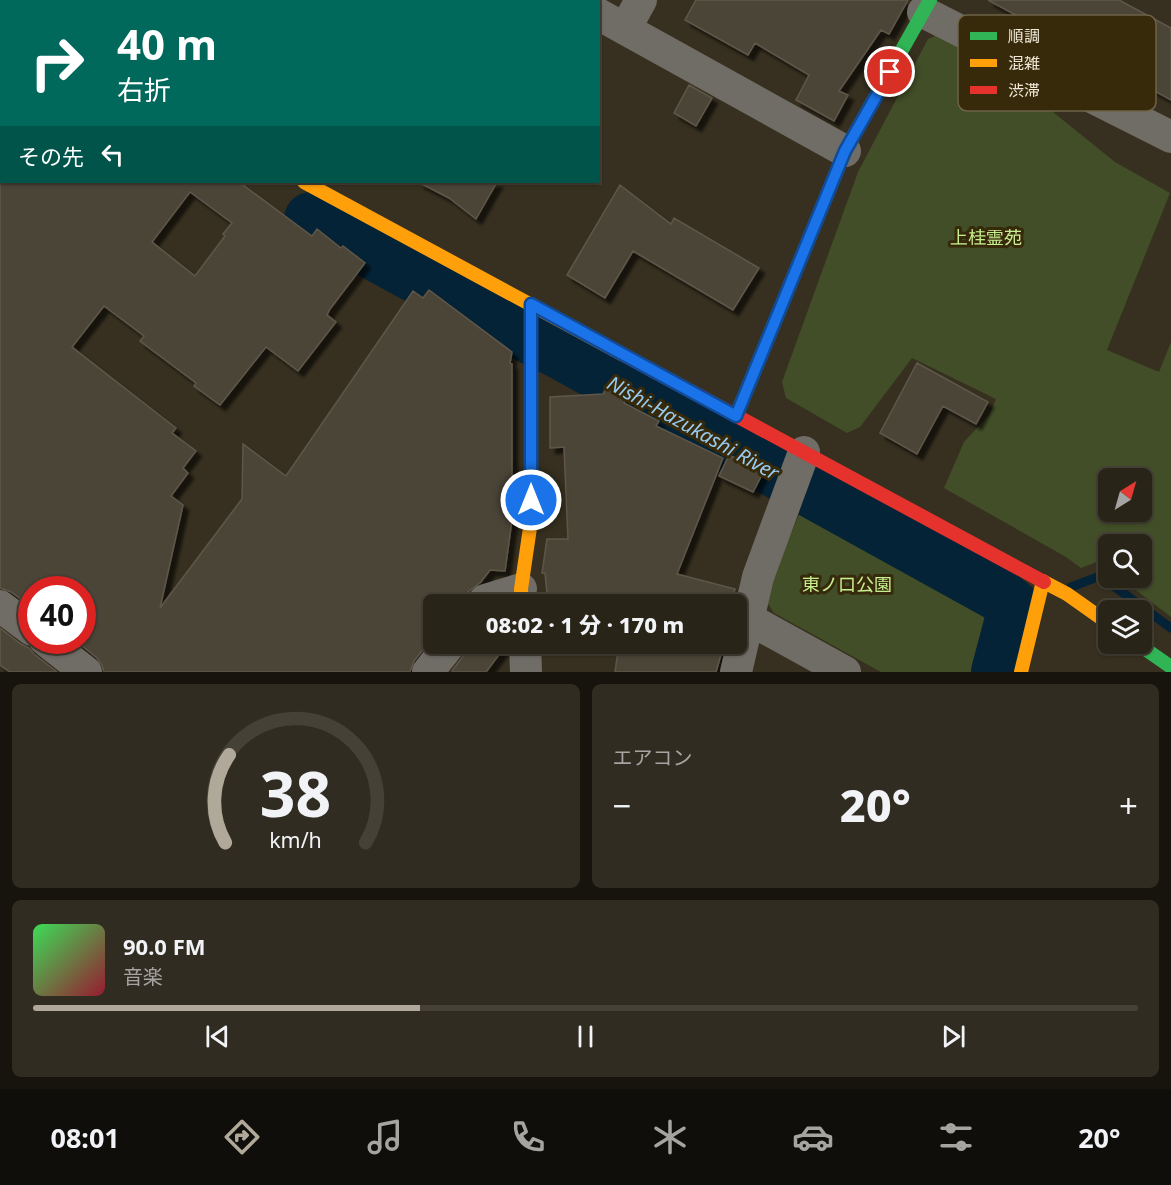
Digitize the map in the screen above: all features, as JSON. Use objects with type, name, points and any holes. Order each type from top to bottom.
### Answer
[{"type":"street","points":[[641,0],[612,21],[845,151]]},
{"type":"street","points":[[736,416],[845,151],[926,6],[958,23]]},
{"type":"street","points":[[1122,111],[1171,137]]},
{"type":"street","points":[[306,183],[736,416],[797,471],[1043,581],[1067,594],[1098,616]]},
{"type":"street","points":[[522,594],[531,521],[531,304]]},
{"type":"street","points":[[797,471],[758,577],[747,618],[845,672]]},
{"type":"street","points":[[1021,672],[1043,581]]},
{"type":"street","points":[[0,606],[18,620]]},
{"type":"street","points":[[63,654],[86,672]]},
{"type":"street","points":[[428,672],[442,654]]},
{"type":"street","points":[[525,654],[526,672]]},
{"type":"street","points":[[736,672],[740,654]]},
{"type":"street","points":[[1152,654],[1171,667]]},
{"type":"green space","name":"上桂霊苑","points":[[945,32],[958,39],[958,111],[1052,111],[1115,162],[1170,193],[1107,350],[1159,372],[1171,342],[1171,617],[1152,602],[1152,600],[1133,588],[1152,588],[1152,534],[1098,534],[1098,561],[1081,568],[1066,557],[944,488],[964,442],[989,415],[996,399],[912,358],[860,427],[847,433],[786,398],[782,382],[858,172],[928,39]]},
{"type":"green space","name":"東ノ口公園","points":[[811,495],[1003,602],[1009,618],[993,672],[881,672],[774,613],[764,598],[806,498]]},
{"type":"building","points":[[696,0],[908,0],[889,34],[881,30],[839,91],[848,95],[834,121],[796,100],[809,75],[755,43],[748,55],[685,20]]},
{"type":"building","points":[[988,0],[1119,0],[1147,15],[1015,15]]},
{"type":"building","points":[[1156,20],[1171,28],[1171,100],[1156,92]]},
{"type":"building","points":[[689,85],[712,98],[696,126],[674,113]]},
{"type":"building","points":[[0,183],[240,183],[312,236],[317,229],[365,263],[327,315],[336,322],[298,371],[266,347],[220,405],[194,386],[196,383],[140,341],[144,336],[104,306],[72,347],[176,428],[172,433],[196,451],[183,468],[188,473],[171,496],[183,505],[160,608],[242,499],[243,444],[286,476],[413,291],[423,298],[429,290],[512,352],[510,363],[512,364],[512,520],[505,571],[490,570],[481,582],[467,594],[423,594],[423,650],[414,661],[410,672],[104,672],[102,665],[92,654],[96,654],[96,576],[18,576],[18,597],[0,588]],"holes":[[[190,192],[232,223],[223,234],[225,236],[195,276],[152,242]]]},
{"type":"building","points":[[420,183],[496,183],[476,219],[449,198]]},
{"type":"building","points":[[620,185],[671,224],[674,218],[759,268],[733,310],[633,251],[605,298],[567,275]]},
{"type":"building","points":[[917,363],[988,402],[976,424],[943,406],[917,454],[880,433]]},
{"type":"building","points":[[608,384],[629,395],[624,403],[659,421],[656,426],[723,458],[677,574],[735,589],[734,594],[547,594],[545,573],[542,573],[547,539],[568,539],[564,447],[550,448],[550,397],[603,394]]},
{"type":"building","points":[[729,455],[764,471],[753,492],[719,476]]},
{"type":"building","points":[[0,628],[18,642],[18,654],[34,654],[57,672],[10,672],[0,665]]},
{"type":"building","points":[[500,654],[486,672],[453,672],[464,655]]},
{"type":"building","points":[[618,654],[721,654],[716,672],[615,672]]},
{"type":"waterway","name":"Nishi-Hazukashi River","points":[[311,219],[560,352],[998,594],[1015,608],[998,672]]},
{"type":"waterway","points":[[1071,587],[1100,576],[1171,628]]},
{"type":"traffic: fast","points":[[736,416],[845,151],[930,0]]},
{"type":"traffic: fast","points":[[1152,654],[1171,667]]},
{"type":"traffic: slow","points":[[306,183],[622,354]]},
{"type":"traffic: slow","points":[[521,594],[531,521],[531,304]]},
{"type":"traffic: slow","points":[[1021,672],[1043,581]]},
{"type":"traffic: slow","points":[[1044,582],[1067,594],[1098,616]]},
{"type":"traffic: jam","points":[[622,354],[1044,582]]},
{"type":"route","points":[[531,500],[531,304],[736,416],[845,151],[890,72]]}]
